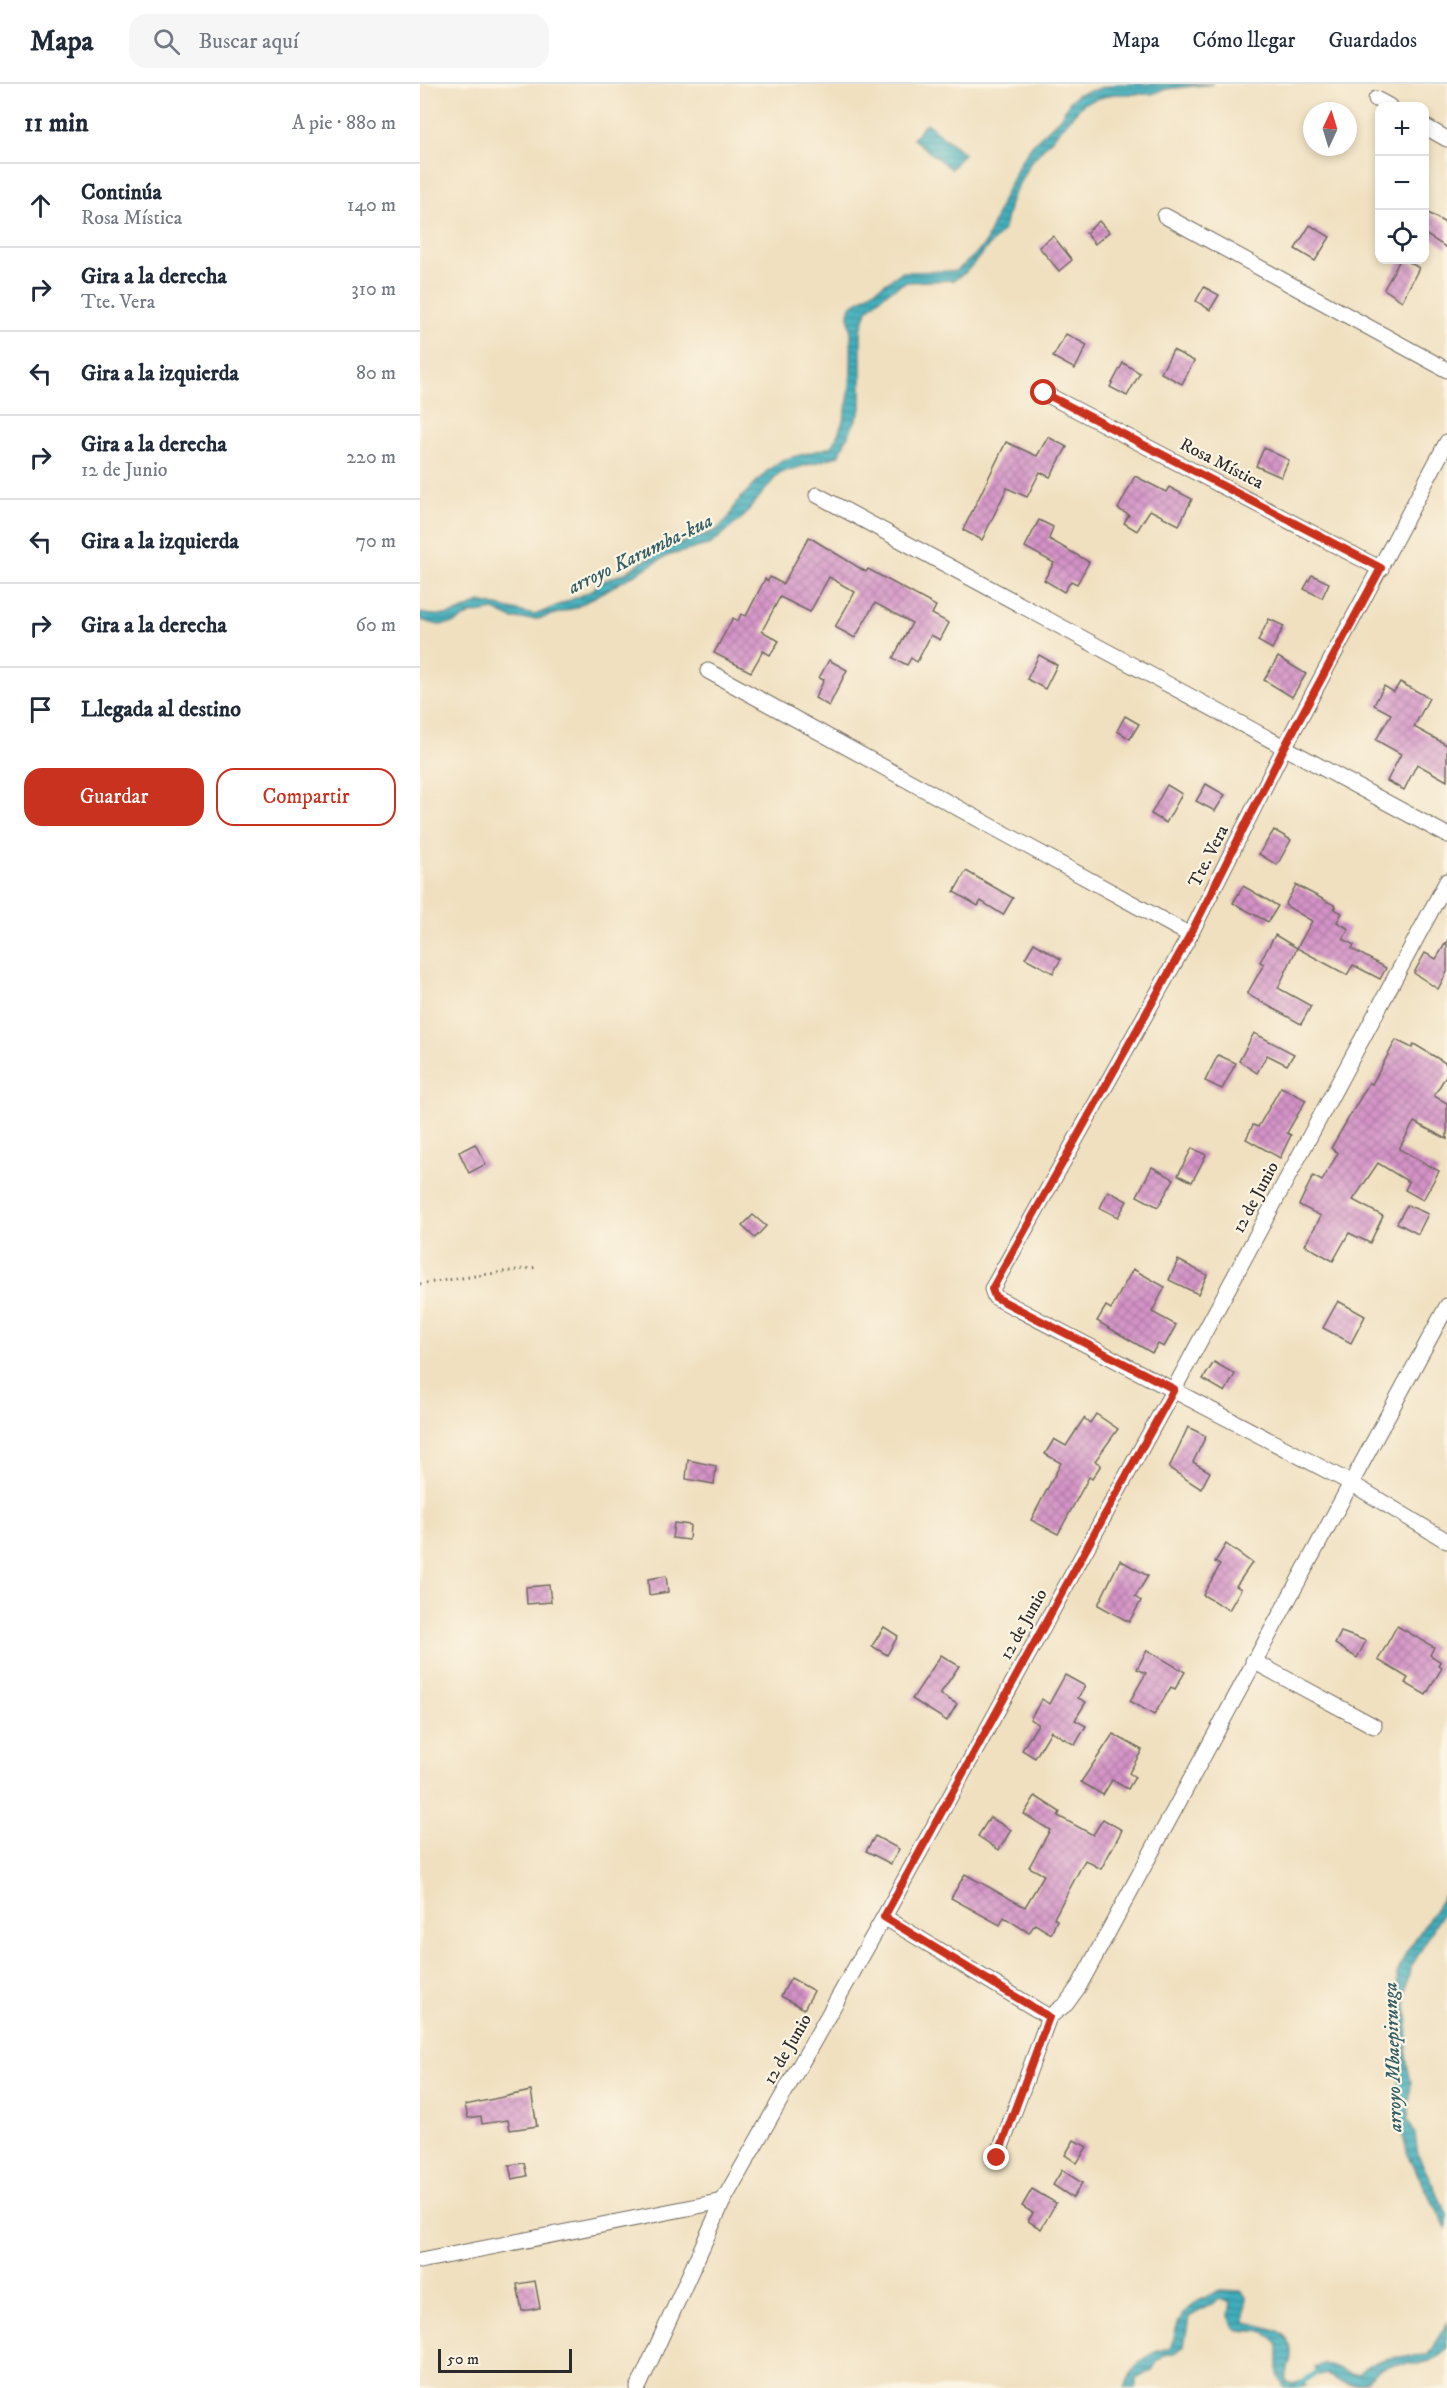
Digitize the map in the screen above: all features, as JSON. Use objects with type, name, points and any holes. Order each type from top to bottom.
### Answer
[{"type":"street","points":[[1429,128],[1447,139]]},
{"type":"street","points":[[1165,216],[1447,370]]},
{"type":"street","name":"Rosa Mística","points":[[1044,393],[1381,568]]},
{"type":"street","name":"Tte. Vera","points":[[1174,1389],[995,1297],[992,1289],[994,1282],[1190,935],[1284,748],[1447,442]]},
{"type":"street","points":[[817,495],[1447,835]]},
{"type":"street","points":[[708,671],[1190,935]]},
{"type":"street","name":"12 de Junio","points":[[638,2388],[723,2202],[884,1917],[1174,1389],[1447,881]]},
{"type":"street","points":[[997,2158],[1049,2017],[1066,2004],[1079,1986],[1447,1306]]},
{"type":"street","points":[[1174,1389],[1350,1482],[1447,1541]]},
{"type":"street","points":[[1253,1661],[1374,1726]]},
{"type":"street","points":[[884,1917],[1049,2017]]},
{"type":"street","points":[[420,2261],[723,2202]]},
{"type":"path","points":[[420,1284],[538,1267]]},
{"type":"water","points":[[1117,84],[1213,84],[1167,89],[1151,94],[1113,94],[1084,103],[1030,163],[1011,199],[1004,229],[965,273],[954,280],[905,282],[886,293],[867,310],[861,330],[861,409],[838,456],[779,473],[742,518],[711,544],[667,556],[575,608],[538,619],[513,619],[494,610],[470,614],[455,623],[439,625],[420,620],[420,613],[451,614],[480,602],[535,615],[589,592],[601,582],[627,572],[659,551],[717,530],[730,516],[736,503],[767,471],[782,460],[831,447],[843,421],[849,392],[851,306],[902,272],[956,271],[973,257],[985,244],[1004,196],[1022,159],[1033,144],[1061,117],[1070,101],[1078,94]]},
{"type":"water","points":[[926,123],[964,153],[951,169],[913,139]]},
{"type":"water","points":[[1447,1891],[1447,1905],[1410,1969],[1405,1994],[1408,2023],[1406,2058],[1411,2082],[1408,2120],[1415,2134],[1418,2155],[1447,2214],[1447,2229],[1409,2158],[1398,2119],[1400,2019],[1397,1974],[1406,1953]]},
{"type":"water","points":[[1220,2290],[1241,2291],[1246,2297],[1245,2323],[1275,2330],[1287,2339],[1291,2354],[1286,2381],[1293,2384],[1301,2381],[1306,2386],[1284,2388],[1278,2374],[1278,2345],[1265,2332],[1238,2330],[1233,2326],[1229,2316],[1231,2303],[1220,2299],[1189,2317],[1184,2346],[1175,2353],[1165,2355],[1152,2370],[1136,2379],[1136,2388],[1125,2388],[1131,2373],[1141,2361],[1153,2353],[1169,2348],[1184,2313],[1200,2300]]},
{"type":"water","points":[[1447,2323],[1447,2348],[1441,2355],[1427,2362],[1384,2367],[1368,2379],[1355,2384],[1339,2381],[1326,2373],[1319,2375],[1315,2367],[1326,2365],[1359,2374],[1382,2360],[1428,2355]]},
{"type":"building","points":[[1429,213],[1447,224],[1447,248],[1429,237]]},
{"type":"building","points":[[1099,221],[1109,232],[1095,244],[1086,233]]},
{"type":"building","points":[[1310,225],[1330,237],[1315,261],[1295,249]]},
{"type":"building","points":[[1053,236],[1072,260],[1059,271],[1039,247]]},
{"type":"building","points":[[1398,264],[1412,264],[1419,268],[1402,301],[1384,289]]},
{"type":"building","points":[[1204,287],[1219,295],[1210,310],[1196,301]]},
{"type":"building","points":[[1066,334],[1087,345],[1075,369],[1053,357]]},
{"type":"building","points":[[1173,350],[1194,361],[1182,384],[1161,373]]},
{"type":"building","points":[[1123,363],[1140,373],[1127,396],[1110,387]]},
{"type":"building","points":[[1048,437],[1067,447],[1050,477],[1040,472],[1027,497],[1007,488],[982,540],[963,530],[1006,442],[1037,456]]},
{"type":"building","points":[[1264,448],[1289,460],[1281,477],[1256,466]]},
{"type":"building","points":[[1135,476],[1166,492],[1169,487],[1192,499],[1179,525],[1150,510],[1137,531],[1124,523],[1129,515],[1118,509]]},
{"type":"building","points":[[1039,520],[1053,527],[1049,539],[1089,562],[1077,584],[1071,581],[1064,592],[1044,580],[1054,563],[1025,547]]},
{"type":"building","points":[[809,537],[866,572],[868,569],[936,606],[932,614],[949,623],[940,640],[931,635],[917,662],[911,658],[907,665],[893,658],[912,623],[875,603],[855,638],[835,627],[855,592],[829,577],[810,612],[780,597],[762,631],[779,641],[770,655],[763,651],[751,672],[714,653],[733,618],[738,621],[741,614],[746,616],[765,579],[768,581],[770,577],[783,584]]},
{"type":"building","points":[[1312,575],[1329,583],[1322,598],[1304,589]]},
{"type":"building","points":[[1269,619],[1284,626],[1272,649],[1258,641]]},
{"type":"building","points":[[1039,655],[1057,665],[1045,689],[1027,679]]},
{"type":"building","points":[[1278,657],[1306,674],[1292,697],[1264,680]]},
{"type":"building","points":[[829,660],[847,670],[829,706],[815,698],[824,680],[819,678]]},
{"type":"building","points":[[1400,682],[1429,698],[1414,727],[1447,745],[1447,781],[1417,764],[1404,790],[1387,781],[1401,754],[1376,740],[1391,714],[1374,705],[1384,686],[1394,692]]},
{"type":"building","points":[[1125,716],[1139,724],[1130,739],[1117,731]]},
{"type":"building","points":[[1206,784],[1225,795],[1215,811],[1196,801]]},
{"type":"building","points":[[1167,785],[1182,794],[1166,823],[1151,814]]},
{"type":"building","points":[[1274,830],[1291,840],[1277,865],[1259,854]]},
{"type":"building","points":[[966,871],[1013,898],[1003,915],[981,901],[978,906],[954,892]]},
{"type":"building","points":[[1296,885],[1336,906],[1334,909],[1342,913],[1337,922],[1349,929],[1343,939],[1354,945],[1352,949],[1386,968],[1380,979],[1353,965],[1347,975],[1297,948],[1312,921],[1285,905]]},
{"type":"building","points":[[1243,886],[1278,906],[1268,922],[1233,903]]},
{"type":"building","points":[[1275,935],[1297,948],[1278,988],[1311,1006],[1301,1024],[1247,994],[1264,964],[1260,962]]},
{"type":"building","points":[[1447,941],[1447,972],[1438,989],[1414,973],[1425,953],[1436,959]]},
{"type":"building","points":[[1034,943],[1061,959],[1053,973],[1025,958]]},
{"type":"building","points":[[1254,1033],[1294,1054],[1287,1065],[1267,1055],[1257,1073],[1239,1061]]},
{"type":"building","points":[[1396,1040],[1412,1048],[1414,1044],[1447,1064],[1447,1074],[1434,1096],[1447,1103],[1447,1139],[1414,1122],[1399,1149],[1439,1171],[1423,1200],[1405,1190],[1409,1182],[1378,1163],[1353,1200],[1383,1216],[1370,1243],[1349,1233],[1333,1261],[1305,1245],[1321,1216],[1299,1205],[1313,1176],[1322,1181],[1338,1153],[1331,1148],[1369,1083],[1372,1084]]},
{"type":"building","points":[[1218,1055],[1236,1063],[1222,1089],[1205,1081]]},
{"type":"building","points":[[1281,1087],[1306,1100],[1287,1133],[1291,1135],[1280,1158],[1246,1139],[1253,1125],[1258,1127]]},
{"type":"building","points":[[475,1144],[486,1164],[469,1173],[459,1152]]},
{"type":"building","points":[[1192,1148],[1206,1155],[1192,1182],[1178,1175]]},
{"type":"building","points":[[1152,1167],[1174,1179],[1158,1207],[1137,1196]]},
{"type":"building","points":[[1108,1191],[1127,1201],[1118,1217],[1100,1208]]},
{"type":"building","points":[[1407,1205],[1428,1214],[1418,1234],[1397,1223]]},
{"type":"building","points":[[753,1215],[766,1226],[755,1238],[742,1226]]},
{"type":"building","points":[[1178,1260],[1207,1275],[1198,1294],[1169,1280]]},
{"type":"building","points":[[1133,1269],[1165,1287],[1152,1312],[1176,1325],[1164,1347],[1158,1344],[1152,1353],[1097,1321],[1106,1306],[1111,1309]]},
{"type":"building","points":[[1338,1301],[1365,1316],[1351,1343],[1323,1328]]},
{"type":"building","points":[[1214,1362],[1235,1374],[1225,1392],[1203,1379]]},
{"type":"building","points":[[1096,1414],[1118,1429],[1095,1461],[1101,1465],[1092,1479],[1089,1477],[1058,1534],[1031,1520],[1061,1463],[1045,1454],[1054,1439],[1066,1446],[1084,1418],[1090,1423]]},
{"type":"building","points":[[1188,1427],[1206,1436],[1193,1462],[1210,1472],[1201,1489],[1169,1468]]},
{"type":"building","points":[[688,1460],[716,1466],[714,1484],[686,1479]]},
{"type":"building","points":[[674,1523],[690,1525],[689,1540],[672,1538]]},
{"type":"building","points":[[1226,1544],[1252,1563],[1236,1586],[1241,1589],[1229,1610],[1203,1595],[1220,1565],[1215,1562]]},
{"type":"building","points":[[1120,1560],[1148,1576],[1135,1597],[1141,1601],[1129,1622],[1098,1605]]},
{"type":"building","points":[[666,1576],[668,1592],[649,1595],[648,1579]]},
{"type":"building","points":[[549,1585],[551,1602],[527,1604],[526,1587]]},
{"type":"building","points":[[1397,1626],[1434,1647],[1430,1655],[1441,1662],[1439,1666],[1442,1668],[1426,1695],[1405,1683],[1408,1678],[1378,1660]]},
{"type":"building","points":[[884,1627],[898,1636],[887,1655],[872,1646]]},
{"type":"building","points":[[1341,1632],[1366,1641],[1357,1658],[1335,1644]]},
{"type":"building","points":[[1147,1650],[1185,1672],[1175,1689],[1171,1687],[1154,1715],[1130,1701],[1146,1673],[1137,1669]]},
{"type":"building","points":[[941,1655],[959,1666],[940,1694],[957,1704],[947,1721],[912,1699]]},
{"type":"building","points":[[1065,1675],[1085,1686],[1078,1698],[1086,1702],[1075,1720],[1086,1726],[1075,1745],[1051,1731],[1035,1758],[1022,1750],[1038,1724],[1030,1719],[1042,1699],[1049,1704]]},
{"type":"building","points":[[1113,1734],[1142,1750],[1129,1773],[1135,1777],[1128,1789],[1112,1780],[1103,1795],[1081,1782]]},
{"type":"building","points":[[1035,1796],[1060,1812],[1058,1816],[1093,1835],[1103,1819],[1122,1830],[1101,1869],[1085,1860],[1054,1918],[1057,1920],[1051,1934],[1035,1924],[1029,1933],[1004,1917],[1000,1925],[951,1898],[965,1874],[1025,1907],[1044,1875],[1029,1867],[1050,1830],[1024,1814]]},
{"type":"building","points":[[990,1817],[1011,1830],[999,1850],[978,1836]]},
{"type":"building","points":[[875,1836],[899,1849],[891,1864],[866,1851]]},
{"type":"building","points":[[791,1978],[814,1991],[804,2009],[781,1996]]},
{"type":"building","points":[[531,2091],[537,2126],[510,2130],[508,2120],[482,2124],[481,2116],[468,2118],[465,2105]]},
{"type":"building","points":[[1074,2140],[1087,2147],[1077,2163],[1065,2155]]},
{"type":"building","points":[[524,2163],[527,2176],[512,2179],[509,2165]]},
{"type":"building","points":[[1062,2170],[1082,2183],[1073,2198],[1053,2185]]},
{"type":"building","points":[[1032,2189],[1056,2203],[1041,2229],[1028,2221],[1033,2213],[1022,2206]]},
{"type":"building","points":[[535,2281],[540,2308],[522,2311],[517,2284]]},
{"type":"waterway","name":"arroyo Mbaepirunga","points":[[1299,2385],[1323,2368]]},
{"type":"route","points":[[997,2158],[1049,2017],[884,1917],[1174,1389],[995,1297],[992,1289],[1190,935],[1284,748],[1381,568],[1044,393]]},
{"type":"water label","name":"arroyo Karumba-kua","points":[[640,553]]}]
